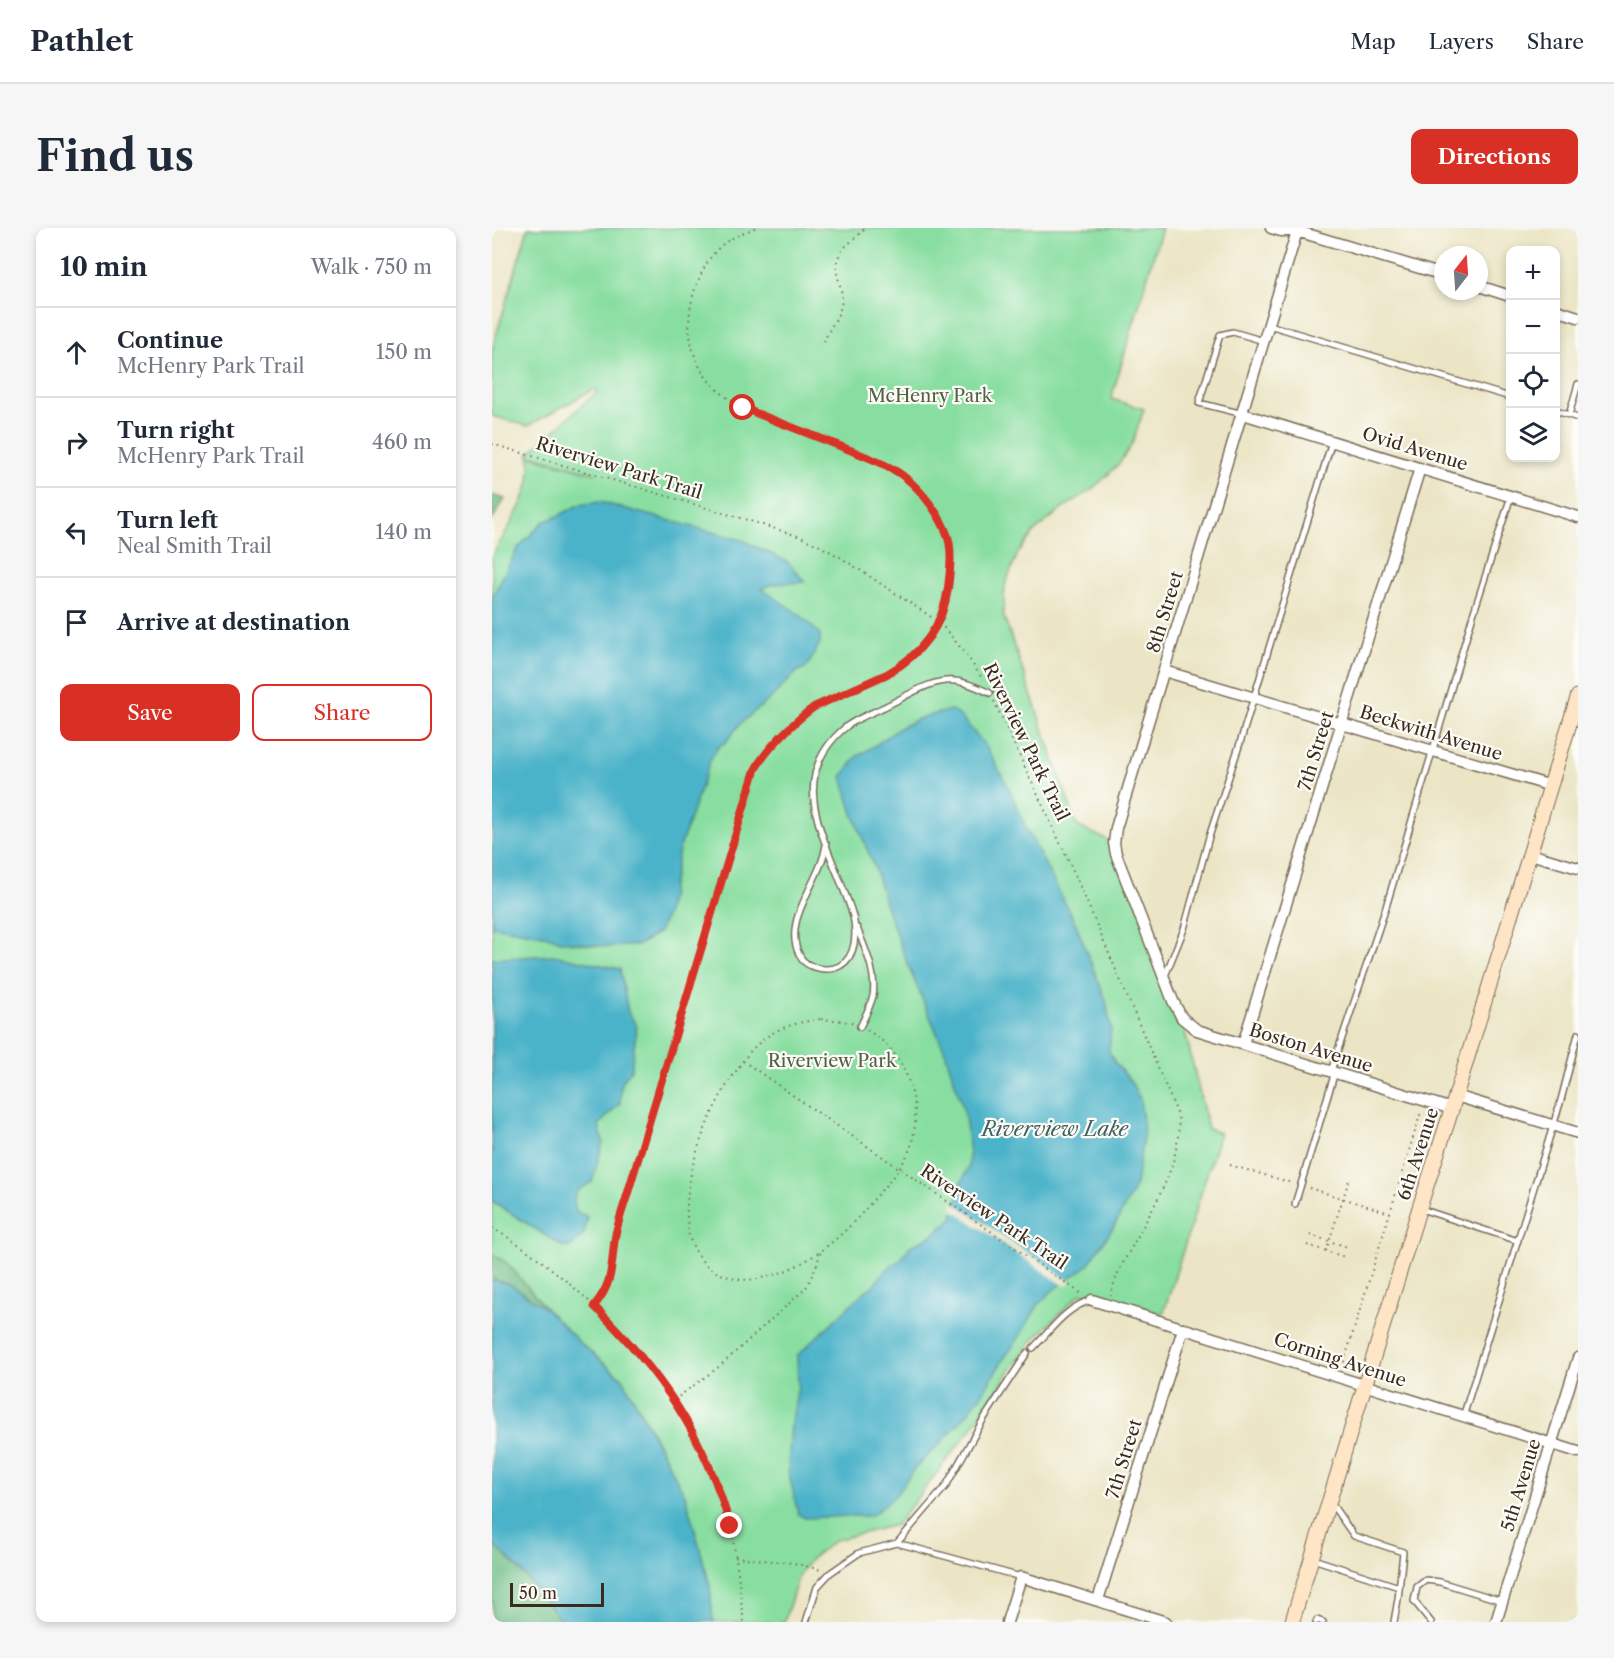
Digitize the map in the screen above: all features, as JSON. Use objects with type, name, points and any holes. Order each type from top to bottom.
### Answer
[{"type":"main road","name":"6th Avenue","points":[[1292,1622],[1578,696]]},
{"type":"street","points":[[1271,228],[1281,231],[1298,229],[1434,272]]},
{"type":"street","name":"8th Street","points":[[1173,1001],[1116,854],[1114,843],[1298,229]]},
{"type":"street","points":[[1488,289],[1506,295]]},
{"type":"street","points":[[1560,311],[1578,317]]},
{"type":"street","name":"Ovid Avenue","points":[[1243,414],[1578,517]]},
{"type":"street","name":"7th Street","points":[[1243,1044],[1420,468]]},
{"type":"street","name":"Beckwith Avenue","points":[[1164,671],[1551,786]]},
{"type":"street","points":[[1530,854],[1578,868]]},
{"type":"street","name":"Boston Avenue","points":[[1173,1001],[1182,1018],[1197,1030],[1333,1072],[1578,1133]]},
{"type":"street","name":"Corning Avenue","points":[[1092,1300],[1578,1452]]},
{"type":"street","name":"7th Street","points":[[1098,1600],[1184,1329]]},
{"type":"street","name":"5th Avenue","points":[[1496,1622],[1578,1358]]},
{"type":"street","points":[[1007,1622],[1021,1576],[1166,1622]]},
{"type":"lane","points":[[1269,325],[1506,396]]},
{"type":"lane","points":[[1243,414],[1199,403],[1220,335],[1233,332],[1264,341]]},
{"type":"lane","points":[[1569,415],[1578,384]]},
{"type":"lane","points":[[1560,412],[1578,418]]},
{"type":"lane","points":[[1164,978],[1184,929],[1209,837],[1228,783],[1332,441]]},
{"type":"lane","points":[[1296,1204],[1333,1072],[1386,907],[1511,496]]},
{"type":"lane","points":[[860,1027],[873,996],[874,983],[855,920],[814,812],[813,784],[816,770],[827,747],[849,724],[931,684],[957,681],[990,693]]},
{"type":"lane","points":[[825,844],[821,866],[800,909],[795,926],[796,945],[800,958],[810,966],[823,970],[834,969],[846,962],[853,949],[856,932],[855,920]]},
{"type":"lane","points":[[1463,1417],[1553,1125],[1578,1034]]},
{"type":"lane","points":[[1419,1209],[1518,1241]]},
{"type":"lane","points":[[1033,1348],[1072,1308],[1092,1300]]},
{"type":"lane","points":[[897,1544],[946,1486],[983,1420],[1027,1353]]},
{"type":"lane","points":[[1329,1500],[1354,1536],[1403,1552],[1394,1622]]},
{"type":"lane","points":[[806,1622],[817,1587],[831,1573],[859,1553],[897,1544],[1021,1576]]},
{"type":"lane","points":[[1311,1559],[1400,1587]]},
{"type":"lane","points":[[1431,1622],[1414,1601],[1417,1587],[1426,1580],[1440,1582],[1502,1601]]},
{"type":"lane","points":[[1316,1622],[1317,1620],[1323,1622]]},
{"type":"path","points":[[594,1306],[607,1287],[616,1232],[755,770],[767,752],[814,707],[897,668],[917,652],[939,622],[946,601],[950,562],[947,535],[923,495],[906,478],[884,465],[743,408],[722,395],[706,377],[697,361],[690,341],[688,322],[694,289],[713,255],[725,243],[755,228]]},
{"type":"path","points":[[824,342],[828,330],[838,316],[842,302],[836,270],[839,254],[865,228]]},
{"type":"path","name":"Riverview Park Trail","points":[[492,444],[798,536],[840,557],[939,622],[966,654],[1003,717],[1072,868],[1178,1115],[1175,1153],[1166,1182],[1120,1268],[1112,1294]]},
{"type":"path","points":[[821,1019],[848,1022],[876,1037],[889,1048],[902,1065],[912,1088],[916,1107],[913,1140],[905,1159],[861,1216],[820,1251],[800,1264],[754,1280],[735,1280],[718,1274],[706,1265],[694,1250],[688,1230],[690,1180],[697,1152],[709,1118],[725,1087],[743,1061],[759,1042],[796,1023],[821,1019]]},
{"type":"path","name":"Riverview Park Trail","points":[[743,1061],[1081,1293]]},
{"type":"path","points":[[1343,1365],[1421,1112]]},
{"type":"path","points":[[1326,1251],[1349,1180]]},
{"type":"path","points":[[492,1228],[536,1257],[594,1306],[631,1343],[674,1400],[705,1455],[723,1497],[730,1526],[744,1622]]},
{"type":"path","points":[[1310,1235],[1348,1247]]},
{"type":"path","points":[[1307,1245],[1346,1257]]},
{"type":"path","points":[[674,1400],[720,1366],[806,1288],[816,1267],[820,1251]]},
{"type":"path","points":[[735,1557],[794,1563],[831,1573]]},
{"type":"green space","name":"Riverview Park","points":[[528,228],[1162,228],[1111,399],[1144,409],[1132,444],[1107,476],[1034,532],[1018,553],[1005,585],[1003,614],[1077,826],[1114,843],[1182,1018],[1208,1129],[1220,1133],[1163,1314],[1096,1293],[1092,1300],[1081,1293],[1036,1337],[1011,1369],[972,1428],[896,1525],[835,1540],[811,1559],[799,1575],[784,1622],[713,1622],[710,1586],[668,1462],[623,1379],[582,1345],[547,1310],[508,1264],[492,1279],[492,556],[520,508],[529,481],[529,456],[596,474],[528,454],[598,391],[594,389],[528,426],[492,416],[492,349]]},
{"type":"green space","points":[[492,495],[505,499],[492,520]]},
{"type":"green space","points":[[492,1254],[507,1263],[547,1310],[511,1285],[492,1279]]},
{"type":"green space","points":[[492,1544],[538,1591],[562,1622],[492,1622]]},
{"type":"water","points":[[600,502],[742,540],[788,562],[805,582],[773,584],[762,589],[800,615],[820,634],[820,643],[807,667],[799,670],[741,723],[711,758],[679,850],[667,913],[659,932],[639,945],[607,947],[561,941],[548,936],[492,926],[492,597],[518,548],[543,522],[579,505]]},
{"type":"water","name":"Riverview Lake","points":[[951,710],[959,715],[985,745],[1008,786],[1026,828],[1075,922],[1106,1001],[1111,1029],[1109,1051],[1115,1063],[1130,1080],[1140,1099],[1144,1131],[1136,1185],[1113,1228],[1087,1266],[1051,1292],[1039,1304],[982,1394],[941,1443],[914,1469],[896,1495],[871,1516],[805,1518],[798,1514],[788,1470],[791,1425],[798,1387],[797,1356],[874,1285],[887,1269],[901,1259],[910,1246],[931,1236],[953,1218],[960,1185],[969,1166],[969,1144],[964,1111],[945,1052],[907,963],[875,869],[853,814],[842,777],[857,756],[901,727],[923,717]]},
{"type":"water","points":[[553,955],[620,969],[628,1012],[637,1026],[631,1070],[621,1083],[620,1103],[599,1125],[603,1143],[592,1182],[579,1190],[575,1196],[576,1211],[587,1217],[584,1234],[571,1247],[563,1247],[492,1201],[492,959]]},
{"type":"water","points":[[492,1279],[511,1285],[547,1310],[582,1345],[623,1379],[686,1497],[710,1586],[713,1622],[562,1622],[538,1591],[492,1544]]},
{"type":"pier","points":[[953,1202],[1071,1282],[1065,1286],[952,1209]]},
{"type":"route","points":[[730,1526],[723,1497],[705,1455],[674,1400],[631,1343],[594,1306],[607,1287],[616,1232],[755,770],[767,752],[814,707],[887,674],[917,652],[933,633],[942,614],[946,601],[950,562],[947,535],[936,513],[923,495],[906,478],[884,465],[743,408]]},
{"type":"park label","name":"McHenry Park","points":[[930,396]]}]
